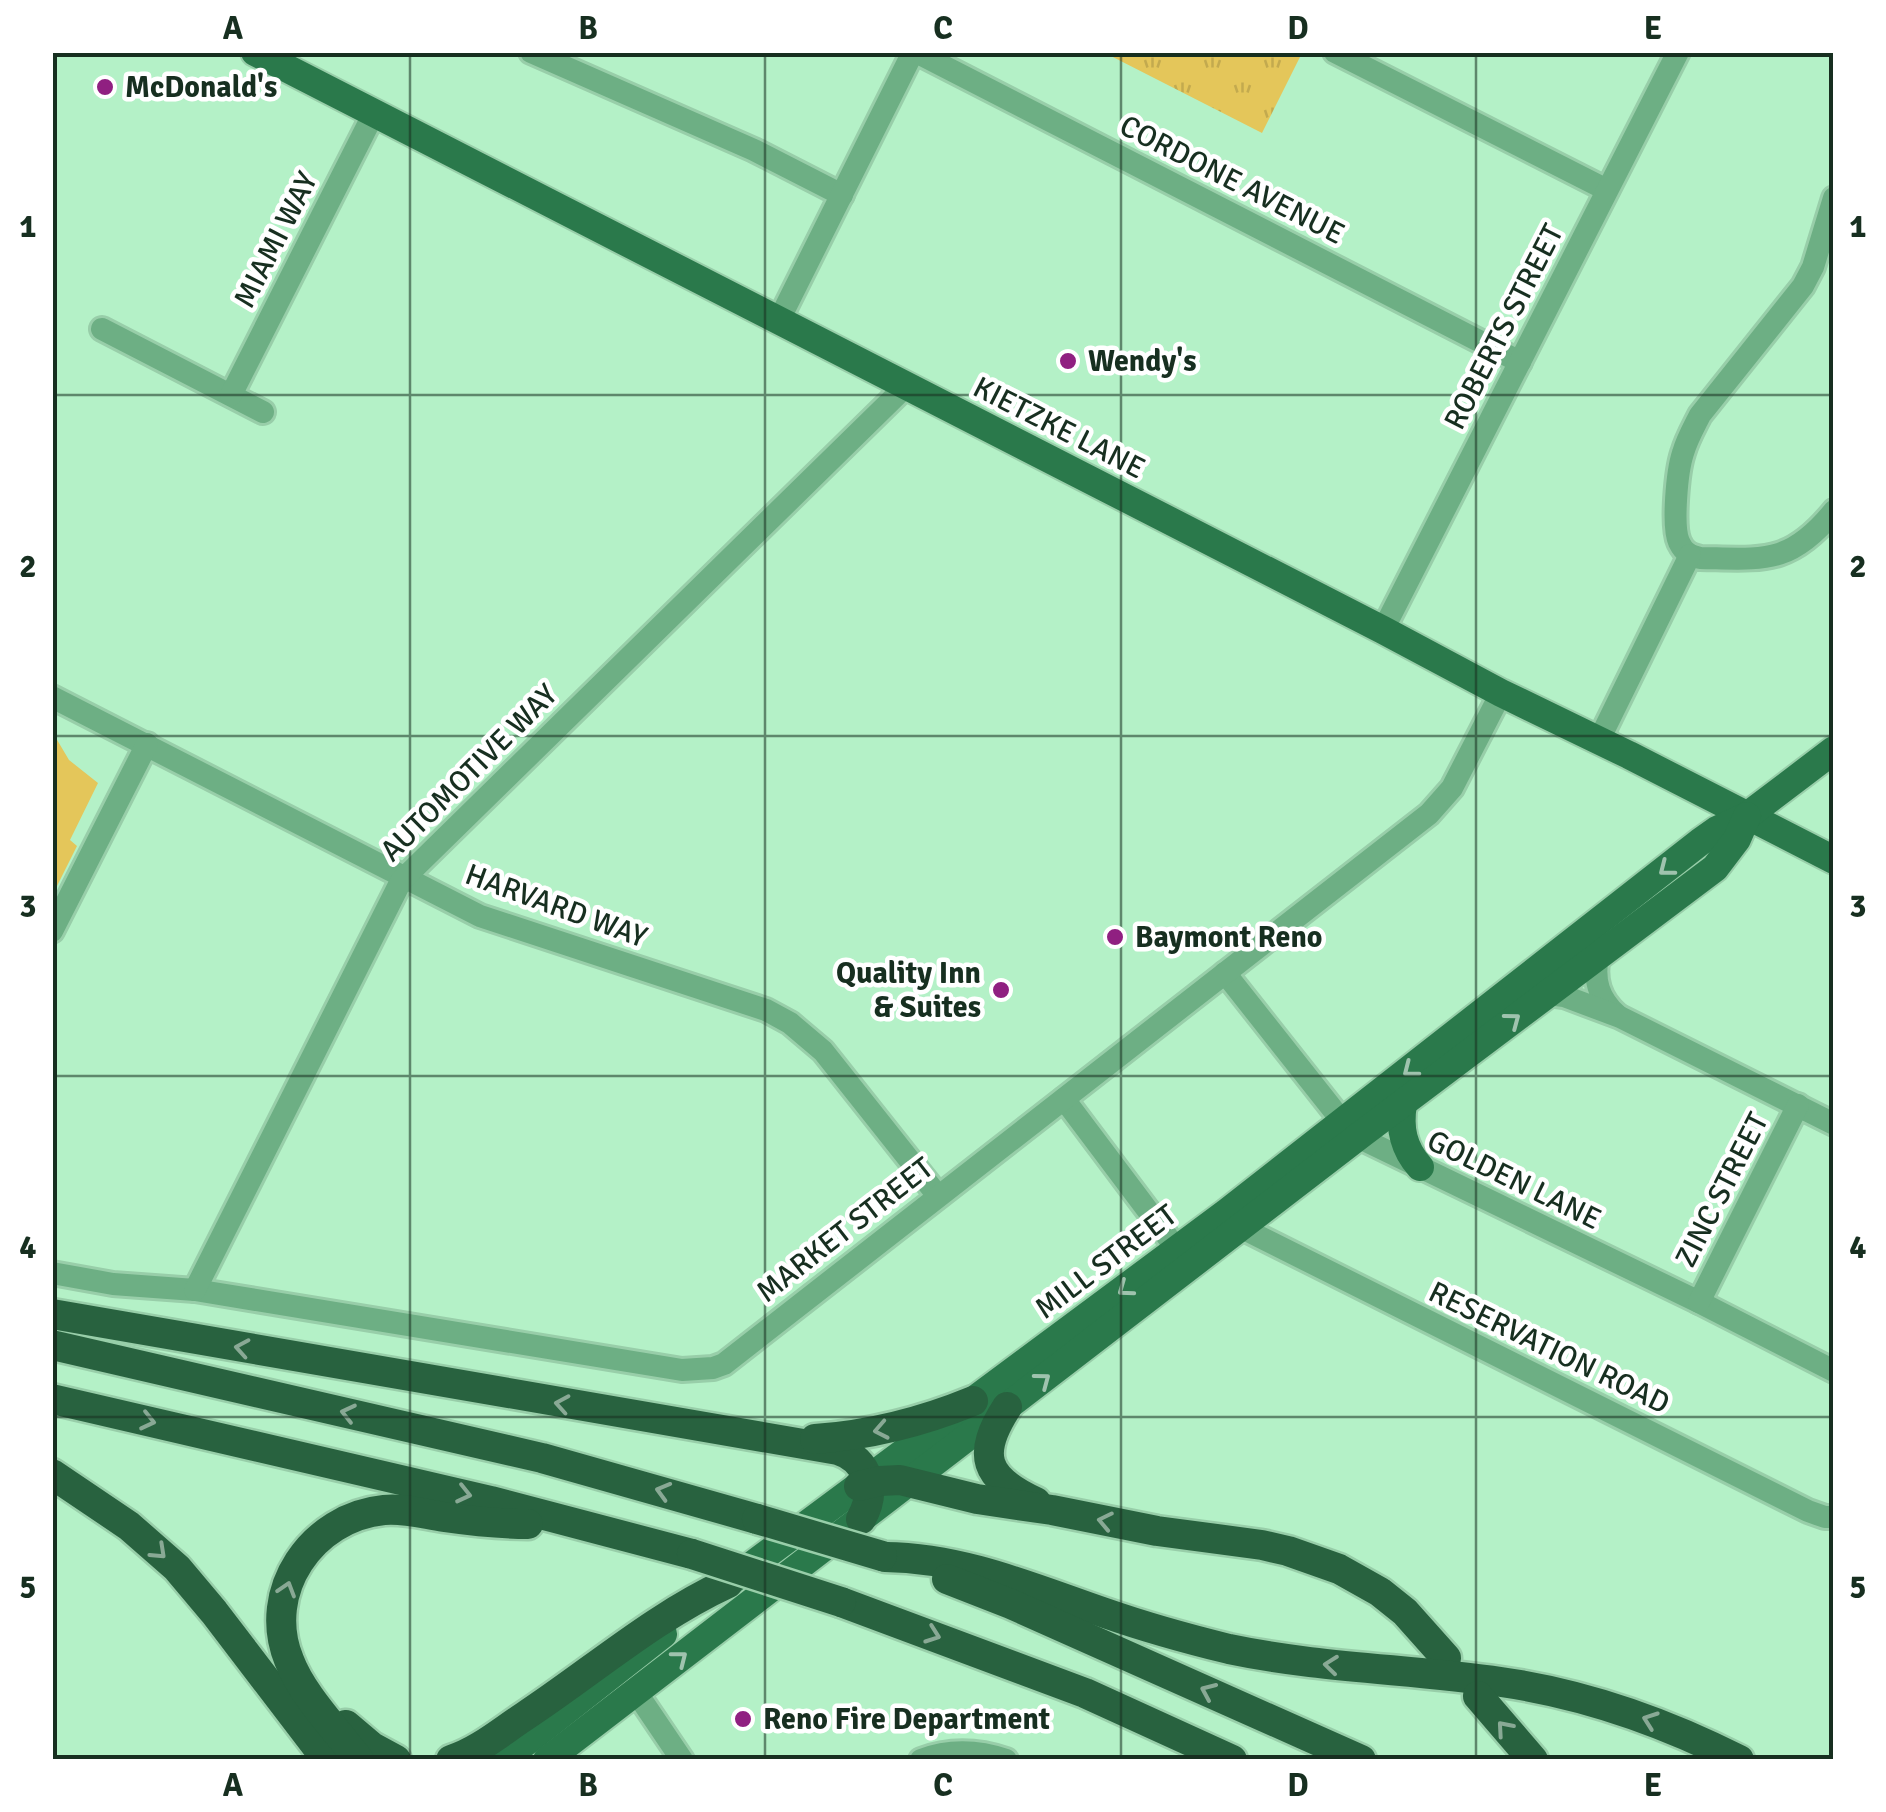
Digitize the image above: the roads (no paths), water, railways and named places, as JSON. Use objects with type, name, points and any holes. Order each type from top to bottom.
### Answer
[{"type":"highway","points":[[52,1314],[843,1452],[859,1463],[866,1483],[869,1502],[861,1518]]},
{"type":"highway","points":[[52,1345],[542,1458],[884,1556],[1011,1604],[1361,1760]]},
{"type":"highway","points":[[52,1400],[492,1500],[692,1554],[841,1602],[1086,1693],[1232,1760]]},
{"type":"highway","points":[[762,1438],[808,1440],[870,1433],[922,1420],[973,1401]]},
{"type":"highway","points":[[1007,1407],[989,1442],[990,1465],[998,1479],[1010,1488],[1052,1510]]},
{"type":"highway","points":[[52,1474],[129,1526],[177,1568],[327,1760]]},
{"type":"highway","points":[[866,1483],[910,1482],[977,1499],[1262,1545],[1314,1560],[1354,1576],[1393,1602],[1446,1658]]},
{"type":"highway","points":[[359,1760],[300,1682],[283,1640],[284,1596],[292,1572],[306,1550],[328,1530],[369,1512],[400,1510],[620,1534]]},
{"type":"highway","points":[[884,1556],[976,1569],[1167,1632],[1261,1655],[1558,1692],[1662,1724],[1739,1760]]},
{"type":"highway","points":[[452,1760],[471,1752],[552,1698],[671,1612],[728,1583]]},
{"type":"highway","points":[[300,1682],[360,1738],[396,1760]]},
{"type":"highway","points":[[1478,1696],[1532,1760]]},
{"type":"main road","name":"KIETZKE LANE","points":[[255,52],[1501,693],[1834,860]]},
{"type":"main road","name":"MILL STREET","points":[[547,1760],[1007,1407],[1183,1258],[1351,1129],[1700,842],[1747,816],[1834,750]]},
{"type":"main road","name":"MILL STREET","points":[[503,1760],[728,1583],[973,1401],[1183,1258],[1240,1228],[1351,1129],[1403,1104],[1716,868],[1747,816]]},
{"type":"main road","points":[[1403,1104],[1405,1144],[1420,1167]]},
{"type":"street","points":[[531,52],[754,150],[842,195]]},
{"type":"street","points":[[780,320],[914,52]]},
{"type":"street","name":"CORDONE AVENUE","points":[[914,52],[1520,362]]},
{"type":"street","points":[[1335,52],[1607,190]]},
{"type":"street","name":"ROBERTS STREET","points":[[1383,630],[1678,52]]},
{"type":"street","name":"MIAMI WAY","points":[[231,395],[374,113]]},
{"type":"street","points":[[1834,198],[1804,286],[1700,415],[1690,434],[1682,454],[1677,491],[1677,538],[1690,555],[1700,558],[1770,557],[1802,544],[1834,511]]},
{"type":"street","points":[[102,329],[263,412]]},
{"type":"street","name":"AUTOMOTIVE WAY","points":[[195,1290],[404,877],[906,386]]},
{"type":"street","points":[[1599,740],[1690,555]]},
{"type":"street","name":"MARKET STREET","points":[[52,1273],[113,1284],[195,1290],[426,1330],[697,1370],[724,1364],[1439,804],[1452,788],[1501,693]]},
{"type":"street","name":"HARVARD WAY","points":[[52,697],[480,916],[766,1010],[790,1022],[822,1051],[938,1196]]},
{"type":"street","points":[[52,931],[147,744]]},
{"type":"street","points":[[1598,956],[1598,988],[1607,1005],[1620,1016]]},
{"type":"street","name":"GOLDEN LANE","points":[[1225,973],[1351,1129],[1420,1167],[1834,1371]]},
{"type":"street","points":[[1548,994],[1620,1016],[1834,1124]]},
{"type":"street","points":[[1064,1098],[1183,1258]]},
{"type":"street","name":"ZINC STREET","points":[[1698,1302],[1798,1106]]},
{"type":"street","name":"RESERVATION ROAD","points":[[1240,1228],[1808,1511],[1833,1517]]},
{"type":"street","points":[[636,1692],[682,1760]]},
{"type":"street","points":[[921,1760],[966,1752],[1006,1760]]},
{"type":"place","name":"McDonald's","points":[[105,87]]},
{"type":"place","name":"Wendy's","points":[[1068,361]]},
{"type":"place","name":"Baymont Reno","points":[[1115,937]]},
{"type":"place","name":"Quality Inn & Suites","points":[[1001,990]]},
{"type":"place","name":"Reno Fire Department","points":[[743,1719]]}]
